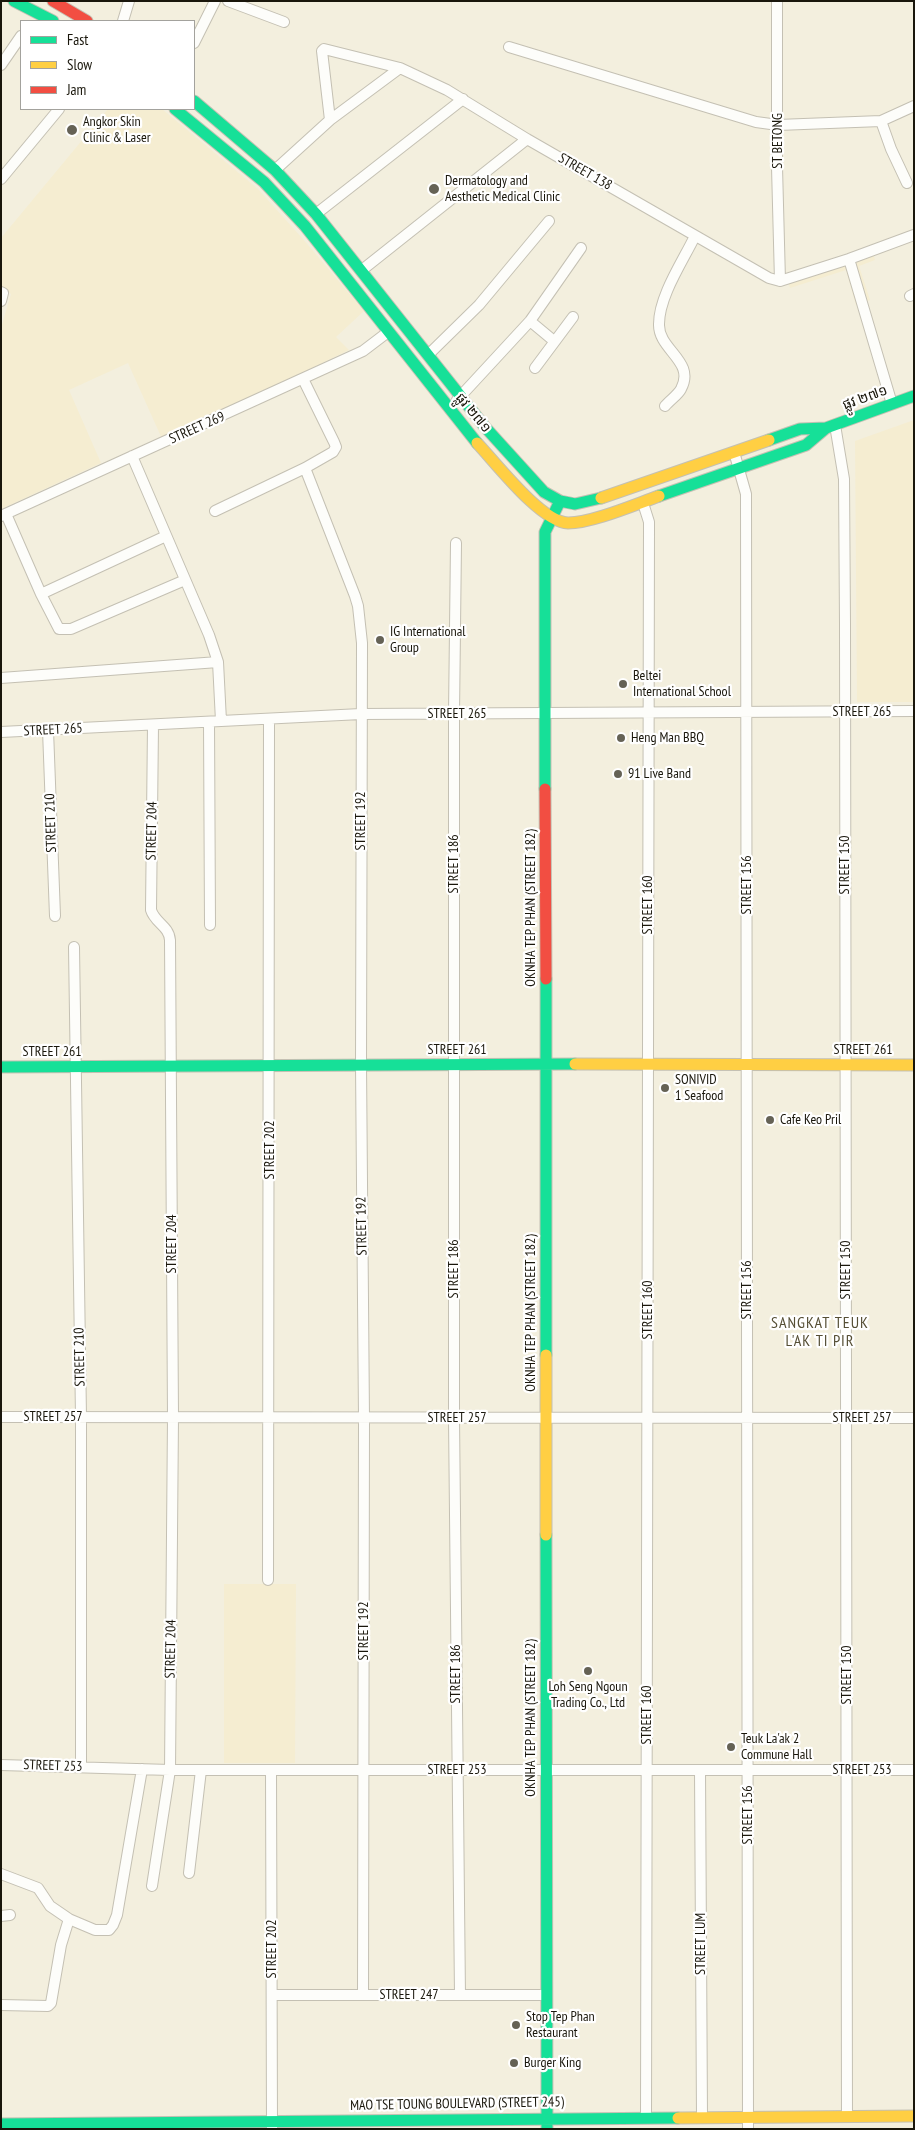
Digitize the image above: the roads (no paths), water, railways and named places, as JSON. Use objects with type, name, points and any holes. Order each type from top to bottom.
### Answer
[{"type":"main road","points":[[14,1],[34,17],[48,20]]},
{"type":"main road","points":[[53,1],[85,20]]},
{"type":"main road","name":"ផ្លូវ ២៧១","points":[[195,102],[275,170],[316,214],[485,427],[544,492],[560,501],[575,504],[597,500],[800,429],[831,426],[914,396]]},
{"type":"main road","name":"ផ្លូវ ២៧១","points":[[176,110],[264,182],[305,226],[448,408],[522,493],[539,510],[552,518],[567,523],[599,518],[806,445],[831,426]]},
{"type":"main road","name":"OKNHA TEP PHAN (STREET 182)","points":[[547,2123],[546,532],[560,501]]},
{"type":"main road","name":"STREET 261","points":[[1,1067],[914,1065]]},
{"type":"main road","name":"MAO TSE TOUNG BOULEVARD (STREET 245)","points":[[1,2124],[547,2123],[646,2118],[914,2116]]},
{"type":"street","points":[[122,20],[129,1]]},
{"type":"street","points":[[195,41],[214,1]]},
{"type":"street","points":[[228,1],[284,22]]},
{"type":"street","name":"ST BETONG","points":[[777,1],[780,281]]},
{"type":"street","points":[[1,65],[20,37]]},
{"type":"street","points":[[509,47],[756,122],[778,125],[881,121],[914,106]]},
{"type":"street","name":"STREET 138","points":[[330,120],[322,49],[400,68],[463,99],[527,139],[695,236],[769,278],[780,281]]},
{"type":"street","points":[[275,170],[330,120],[400,68]]},
{"type":"street","points":[[316,214],[463,99]]},
{"type":"street","points":[[1,179],[58,110]]},
{"type":"street","points":[[881,121],[890,149],[907,183]]},
{"type":"street","points":[[362,270],[527,139]]},
{"type":"street","points":[[428,355],[479,305],[549,221]]},
{"type":"street","points":[[780,281],[849,259],[914,235]]},
{"type":"street","points":[[665,406],[681,389],[685,374],[682,363],[661,340],[658,326],[660,311],[695,236]]},
{"type":"street","points":[[448,408],[530,321],[580,248]]},
{"type":"street","points":[[849,259],[892,404]]},
{"type":"street","points":[[1,292],[3,293],[1,301]]},
{"type":"street","points":[[534,368],[573,317]]},
{"type":"street","points":[[530,321],[554,341]]},
{"type":"street","name":"STREET 269","points":[[4,515],[363,351],[388,332]]},
{"type":"street","points":[[215,511],[305,468],[333,452],[336,447],[302,379]]},
{"type":"street","name":"STREET 150","points":[[831,426],[844,479],[847,2117]]},
{"type":"street","name":"STREET 156","points":[[734,452],[746,494],[748,2129]]},
{"type":"street","points":[[132,456],[218,662],[221,721]]},
{"type":"street","name":"STREET 192","points":[[305,468],[358,606],[362,643],[363,1995]]},
{"type":"street","name":"STREET 160","points":[[643,503],[649,522],[646,2118]]},
{"type":"street","points":[[4,515],[59,629],[71,629],[185,580]]},
{"type":"street","points":[[41,594],[166,536]]},
{"type":"street","name":"STREET 186","points":[[456,542],[454,714],[454,1418],[460,1995]]},
{"type":"street","points":[[1,678],[218,662]]},
{"type":"street","name":"STREET 265","points":[[1,732],[361,714],[914,711]]},
{"type":"street","name":"STREET 202","points":[[268,1580],[270,1417],[269,719]]},
{"type":"street","points":[[209,722],[210,925]]},
{"type":"street","name":"STREET 204","points":[[152,1886],[170,1770],[173,1417],[170,934],[154,919],[151,910],[153,725]]},
{"type":"street","name":"STREET 210","points":[[48,730],[55,916]]},
{"type":"street","name":"STREET 210","points":[[74,947],[81,1417],[81,1767]]},
{"type":"street","name":"STREET 257","points":[[1,1417],[914,1418]]},
{"type":"street","name":"STREET 253","points":[[1,1765],[170,1770],[914,1770]]},
{"type":"street","points":[[1,1874],[38,1888],[50,1906],[69,1920],[95,1930],[109,1930],[117,1915],[142,1769]]},
{"type":"street","points":[[189,1872],[201,1770]]},
{"type":"street","name":"STREET 202","points":[[271,1770],[272,2125]]},
{"type":"street","name":"STREET LUM","points":[[700,1770],[702,2117]]},
{"type":"street","points":[[1,2005],[48,2006],[51,2003],[62,1945],[69,1920]]},
{"type":"street","name":"STREET 247","points":[[272,1995],[547,1995]]},
{"type":"place","name":"Angkor Skin Clinic & Laser","points":[[72,130]]},
{"type":"place","name":"Dermatology and Aesthetic Medical Clinic","points":[[434,189]]},
{"type":"place","name":"IG International Group","points":[[380,640]]},
{"type":"place","name":"Beltei International School","points":[[623,684]]},
{"type":"place","name":"Heng Man BBQ","points":[[621,738]]},
{"type":"place","name":"91 Live Band","points":[[618,774]]},
{"type":"place","name":"SONIVID 1 Seafood","points":[[665,1088]]},
{"type":"place","name":"Cafe Keo Pril","points":[[770,1120]]},
{"type":"place","name":"Loh Seng Ngoun Trading Co., Ltd","points":[[588,1671]]},
{"type":"place","name":"Teuk La'ak 2 Commune Hall","points":[[731,1747]]},
{"type":"place","name":"Stop Tep Phan Restaurant","points":[[516,2025]]},
{"type":"place","name":"Burger King","points":[[514,2063]]},
{"type":"district","name":"SANGKAT TEUK L'AK TI PIR","points":[[820,1332]]}]
